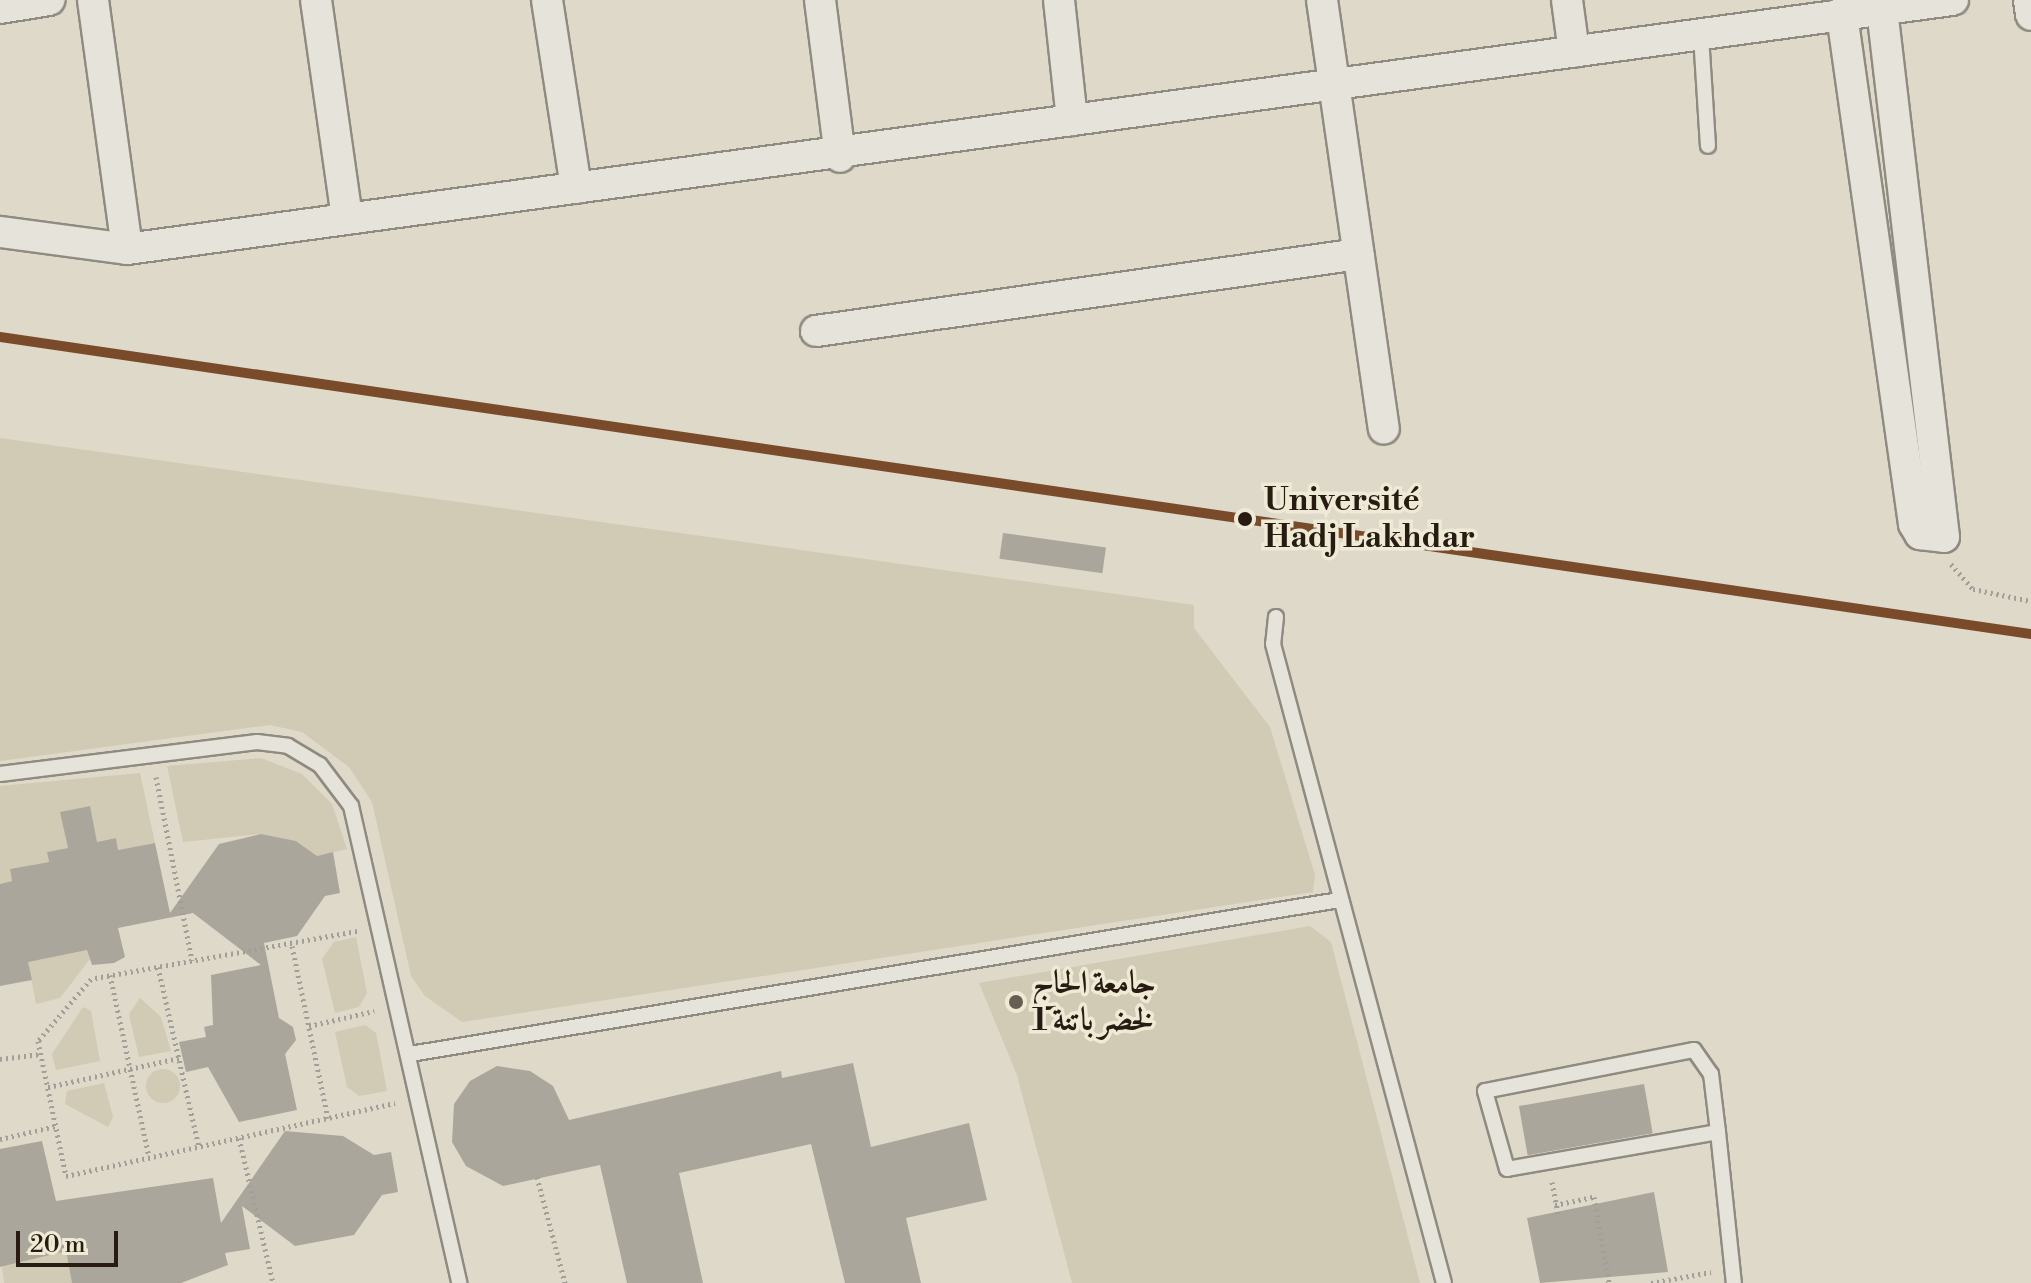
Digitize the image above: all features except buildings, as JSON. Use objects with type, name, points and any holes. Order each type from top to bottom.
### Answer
[{"type":"street","points":[[0,8],[49,0]]},
{"type":"street","points":[[93,0],[127,249]]},
{"type":"street","points":[[316,0],[347,219]]},
{"type":"street","points":[[547,0],[576,188]]},
{"type":"street","points":[[820,0],[840,157]]},
{"type":"street","points":[[1059,0],[1072,120]]},
{"type":"street","points":[[1322,0],[1384,429]]},
{"type":"street","points":[[1567,0],[1574,52]]},
{"type":"street","points":[[0,232],[127,249],[576,188],[840,157],[1072,120],[1701,35],[1846,7],[1953,0]]},
{"type":"street","points":[[2029,0],[2031,15]]},
{"type":"street","points":[[1846,7],[1914,524],[1920,534],[1944,537],[1878,5]]},
{"type":"street","points":[[816,331],[1359,254]]},
{"type":"lane","points":[[1701,35],[1708,146]]},
{"type":"lane","points":[[1276,617],[1273,644],[1339,900],[1444,1283]]},
{"type":"lane","points":[[0,774],[257,742],[288,746],[320,765],[351,806],[410,1054],[459,1283]]},
{"type":"lane","points":[[410,1054],[1339,900]]},
{"type":"lane","points":[[1718,1132],[1507,1169],[1485,1091],[1694,1050],[1711,1074],[1718,1132],[1733,1276]]},
{"type":"path","points":[[1944,537],[1953,575],[1973,589],[2031,601]]},
{"type":"path","points":[[152,755],[192,960]]},
{"type":"path","points":[[380,926],[292,946],[91,979],[38,1041],[66,1176],[419,1098]]},
{"type":"path","points":[[292,946],[328,1118]]},
{"type":"path","points":[[158,967],[199,1147]]},
{"type":"path","points":[[110,975],[149,1157]]},
{"type":"path","points":[[309,1026],[398,1005]]},
{"type":"path","points":[[0,1059],[41,1054]]},
{"type":"path","points":[[48,1087],[179,1058]]},
{"type":"path","points":[[0,1139],[56,1126]]},
{"type":"path","points":[[239,1138],[273,1283]]},
{"type":"path","points":[[537,1177],[565,1283]]},
{"type":"path","points":[[1555,1205],[1594,1197],[1609,1283]]},
{"type":"path","points":[[1651,1283],[1733,1276]]},
{"type":"shaded area","points":[[0,438],[1194,605],[1194,628],[1270,727],[1315,875],[1313,892],[462,1022],[425,996],[411,976],[372,802],[349,767],[302,732],[270,725],[0,761]]},
{"type":"shaded area","points":[[261,758],[302,774],[332,804],[347,849],[317,856],[296,841],[261,834],[183,842],[167,766]]},
{"type":"shaded area","points":[[140,773],[155,843],[118,850],[116,838],[97,842],[89,806],[61,812],[68,848],[47,852],[49,862],[10,869],[12,881],[0,884],[0,786]]},
{"type":"shaded area","points":[[1310,926],[1331,942],[1420,1283],[1072,1283],[1017,1075],[979,983]]},
{"type":"shaded area","points":[[84,935],[90,959],[60,998],[36,1004],[28,962]]},
{"type":"shaded area","points":[[356,937],[367,993],[359,1007],[335,1013],[322,959],[334,942]]},
{"type":"shaded area","points":[[140,998],[161,1017],[171,1051],[139,1057],[129,1014]]},
{"type":"shaded area","points":[[83,1007],[91,1011],[100,1061],[56,1070],[52,1054]]},
{"type":"shaded area","points":[[365,1025],[376,1033],[387,1091],[359,1096],[347,1087],[335,1032]]},
{"type":"shaded area","points":[[163,1069],[175,1074],[180,1086],[175,1098],[163,1103],[151,1098],[146,1086],[151,1074]]},
{"type":"shaded area","points":[[104,1083],[113,1117],[108,1127],[65,1104],[67,1091]]},
{"type":"shaded area","points":[[62,1229],[72,1283],[4,1283],[2,1267],[28,1260]]},
{"type":"transit line","points":[[0,337],[2031,634]]},
{"type":"place","name":"Université Hadj Lakhdar","points":[[1245,519]]},
{"type":"place","name":"جامعة الحاج لخضر باتنة 1","points":[[1016,1002]]}]
